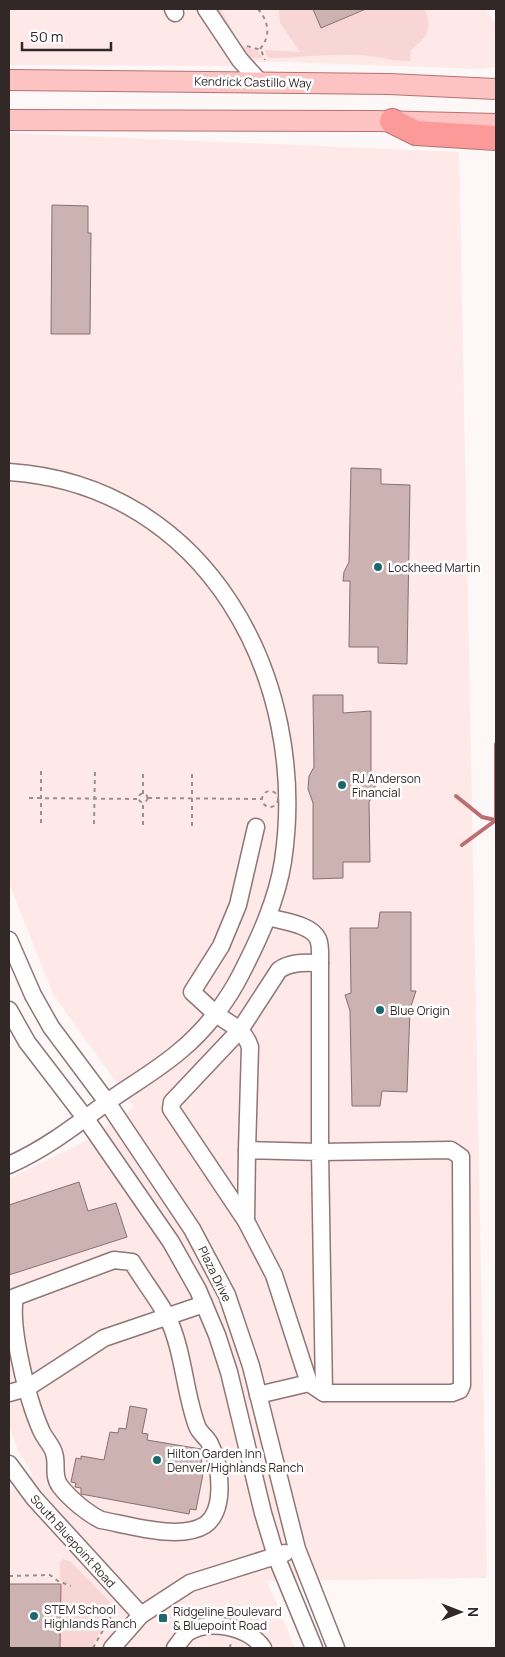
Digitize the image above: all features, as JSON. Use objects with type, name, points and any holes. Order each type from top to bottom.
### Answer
[{"type":"highway","points":[[392,121],[416,133],[496,138]]},
{"type":"main road","name":"Kendrick Castillo Way","points":[[9,80],[260,82],[496,89]]},
{"type":"main road","points":[[9,120],[392,121],[496,124]]},
{"type":"street","points":[[206,9],[240,60],[260,82]]},
{"type":"street","points":[[9,472],[46,476],[79,484],[118,500],[148,518],[202,564],[240,618],[259,656],[269,682],[280,722],[287,769],[283,863],[268,917],[240,976],[216,1014],[182,1050],[43,1148],[9,1165]]},
{"type":"street","points":[[246,1221],[250,1047],[240,1030],[216,1014],[192,992],[221,946],[238,905],[256,827]]},
{"type":"street","points":[[268,917],[302,927],[312,933],[319,942],[324,1393]]},
{"type":"street","name":"Plaza Drive","points":[[9,940],[33,995],[51,1027],[107,1102],[192,1230],[212,1264],[239,1327],[297,1549],[336,1648]]},
{"type":"street","points":[[247,1150],[320,1152],[451,1150],[461,1157],[462,1385],[460,1390],[452,1393],[324,1393],[309,1383],[283,1299],[246,1221],[170,1109],[172,1102],[240,1030],[280,970],[286,965],[320,963]]},
{"type":"street","name":"Plaza Drive","points":[[9,1010],[27,1042],[86,1119],[190,1274],[204,1304],[229,1372],[263,1513],[276,1556],[314,1648]]},
{"type":"street","points":[[114,1260],[125,1260],[132,1262],[167,1317],[179,1352],[197,1427],[210,1443],[220,1490],[213,1518],[192,1531],[178,1533],[101,1520],[91,1515],[60,1486],[55,1475],[54,1453],[41,1432],[28,1388],[13,1314],[15,1297],[114,1260]]},
{"type":"street","points":[[9,1393],[28,1388],[93,1343],[204,1304]]},
{"type":"street","points":[[258,1395],[309,1383]]},
{"type":"street","name":"South Bluepoint Road","points":[[11,1472],[141,1615]]},
{"type":"street","points":[[112,1648],[141,1615],[190,1583],[297,1549]]},
{"type":"street","points":[[175,1648],[187,1633],[199,1628],[213,1626],[234,1629],[250,1636],[263,1648]]},
{"type":"path","points":[[258,9],[266,21],[268,31],[266,40],[259,50]]},
{"type":"path","points":[[41,769],[41,823]]},
{"type":"path","points":[[94,824],[95,770]]},
{"type":"path","points":[[29,798],[139,798],[143,794],[143,770]]},
{"type":"path","points":[[192,770],[192,826]]},
{"type":"path","points":[[271,791],[278,799],[274,806],[270,807],[265,806],[262,799],[266,792],[271,791]]},
{"type":"path","points":[[143,794],[148,798],[262,799]]},
{"type":"path","points":[[139,798],[143,803],[143,825]]},
{"type":"path","points":[[143,803],[148,798]]},
{"type":"path","points":[[9,1576],[50,1575],[58,1581],[71,1586]]},
{"type":"path","points":[[93,1648],[116,1610],[115,1604]]},
{"type":"shaded area","points":[[9,9],[486,9],[496,25],[496,67],[480,69],[286,62],[236,62],[231,66],[13,65],[9,64]]},
{"type":"shaded area","points":[[214,9],[221,9],[240,45],[258,51],[263,58],[247,58]]},
{"type":"shaded area","points":[[279,9],[313,9],[321,28],[369,9],[424,9],[427,15],[428,27],[424,37],[411,50],[410,61],[357,55],[268,58],[265,50],[300,52],[280,23]]},
{"type":"shaded area","points":[[9,133],[459,152],[487,1578],[267,1581],[295,1648],[9,1648],[9,1492],[33,1475],[18,1450],[9,1426],[9,1179],[84,1142],[134,1107],[53,994],[9,883]]},
{"type":"shaded area","points":[[63,1559],[71,1562],[109,1601],[112,1607],[92,1648],[60,1648],[61,1584],[71,1586],[60,1580],[60,1562]]},
{"type":"building","points":[[313,9],[366,9],[321,28]]},
{"type":"building","points":[[52,205],[88,206],[88,233],[91,233],[90,334],[51,334]]},
{"type":"building","name":"Lockheed Martin","points":[[351,468],[381,469],[381,484],[410,485],[407,664],[378,663],[378,647],[349,647],[350,581],[343,581],[344,572],[349,562]]},
{"type":"building","name":"RJ Anderson Financial","points":[[313,695],[343,695],[343,713],[371,711],[371,773],[375,781],[375,792],[369,802],[370,862],[343,862],[343,878],[313,879],[313,803],[308,789],[309,776],[314,767]]},
{"type":"building","name":"Blue Origin","points":[[380,912],[411,912],[411,991],[416,991],[410,1009],[407,1092],[382,1091],[380,1106],[352,1106],[350,1011],[345,995],[351,993],[350,928],[378,928]]},
{"type":"building","points":[[79,1182],[88,1211],[116,1203],[127,1237],[9,1275],[9,1205]]},
{"type":"building","name":"Hilton Garden Inn Denver/Highlands Ranch","points":[[130,1406],[147,1409],[142,1433],[148,1434],[147,1440],[201,1449],[203,1453],[199,1473],[203,1474],[196,1510],[190,1509],[189,1514],[81,1494],[81,1488],[75,1487],[76,1483],[71,1482],[76,1458],[81,1459],[81,1456],[104,1460],[110,1432],[118,1433],[119,1428],[126,1429]]},
{"type":"building","name":"STEM School Highlands Ranch","points":[[9,1584],[61,1584],[60,1648],[9,1648]]},
{"type":"waterway","points":[[462,845],[496,820],[496,744]]},
{"type":"waterway","points":[[456,796],[482,817],[495,820]]},
{"type":"place","name":"Lockheed Martin","points":[[378,567]]},
{"type":"place","name":"RJ Anderson Financial","points":[[342,785]]},
{"type":"place","name":"Blue Origin","points":[[380,1010]]},
{"type":"place","name":"Hilton Garden Inn Denver/Highlands Ranch","points":[[157,1460]]},
{"type":"place","name":"STEM School Highlands Ranch","points":[[34,1616]]},
{"type":"place","name":"Ridgeline Boulevard & Bluepoint Road","points":[[163,1618]]}]
